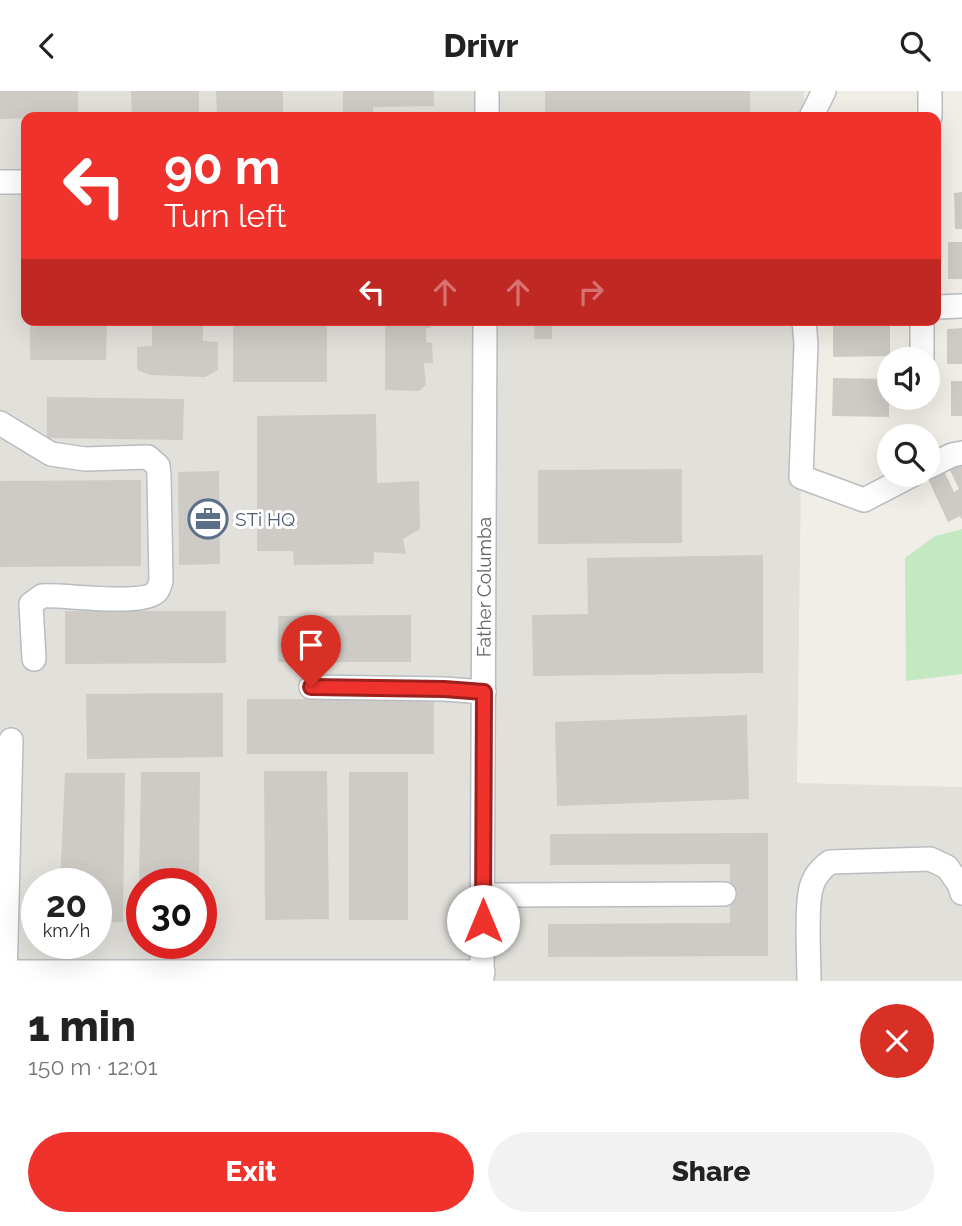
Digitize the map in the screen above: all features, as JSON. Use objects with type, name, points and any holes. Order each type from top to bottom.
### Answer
[{"type":"street","points":[[486,112],[487,91]]},
{"type":"street","points":[[814,112],[824,91]]},
{"type":"street","points":[[930,91],[930,112]]},
{"type":"street","points":[[0,182],[21,182]]},
{"type":"street","points":[[941,307],[962,306]]},
{"type":"street","name":"Father Columba","points":[[482,977],[485,326]]},
{"type":"street","points":[[804,326],[801,477],[864,500],[889,487]]},
{"type":"street","points":[[922,326],[922,347]]},
{"type":"street","points":[[0,423],[51,454],[85,459],[149,457],[158,466],[161,580],[158,591],[127,600],[42,596],[31,604],[34,659]]},
{"type":"street","points":[[940,461],[962,453]]},
{"type":"street","points":[[311,687],[484,692]]},
{"type":"street","points":[[10,740],[3,975],[482,977]]},
{"type":"street","points":[[809,981],[810,893],[822,867],[830,862],[930,859],[947,867],[962,893]]},
{"type":"street","points":[[483,895],[724,894]]},
{"type":"shaded area","points":[[0,91],[804,91],[804,112],[21,112],[21,326],[803,326],[797,783],[962,787],[962,981],[0,981]]},
{"type":"green space","points":[[962,529],[962,674],[906,681],[905,558],[935,536]]},
{"type":"building","points":[[0,91],[78,91],[78,112],[21,112],[21,118],[0,119]]},
{"type":"building","points":[[131,91],[199,91],[199,112],[132,112]]},
{"type":"building","points":[[216,91],[283,91],[283,112],[217,112]]},
{"type":"building","points":[[343,91],[434,91],[434,106],[373,107],[373,112],[343,112]]},
{"type":"building","points":[[545,91],[750,91],[750,112],[545,112]]},
{"type":"building","points":[[962,192],[962,229],[955,229],[954,193]]},
{"type":"building","points":[[948,242],[962,242],[962,279],[948,279]]},
{"type":"building","points":[[30,326],[107,326],[106,360],[30,360]]},
{"type":"building","points":[[152,326],[203,326],[203,341],[218,342],[218,370],[205,377],[150,375],[137,370],[137,347],[152,346]]},
{"type":"building","points":[[233,326],[327,326],[327,382],[233,382]]},
{"type":"building","points":[[385,326],[431,326],[426,328],[426,342],[432,343],[433,363],[424,363],[426,385],[419,391],[385,390]]},
{"type":"building","points":[[535,326],[552,326],[552,339],[534,339]]},
{"type":"building","points":[[833,326],[890,326],[890,347],[877,347],[877,356],[833,357]]},
{"type":"building","points":[[962,328],[962,364],[947,364],[947,329]]},
{"type":"building","points":[[833,378],[877,379],[877,410],[889,410],[889,417],[832,416]]},
{"type":"building","points":[[951,381],[962,381],[962,416],[951,416]]},
{"type":"building","points":[[47,397],[184,399],[183,440],[47,438]]},
{"type":"building","points":[[376,414],[377,483],[419,481],[420,529],[403,539],[406,554],[374,552],[373,564],[294,565],[293,551],[257,551],[257,416]]},
{"type":"building","points":[[962,465],[962,520],[960,516],[948,522],[932,487],[940,487],[940,473],[944,471],[954,492],[959,489],[950,470]]},
{"type":"building","points":[[682,469],[682,543],[538,544],[538,470]]},
{"type":"building","points":[[219,471],[220,564],[179,565],[178,472]]},
{"type":"building","points":[[141,480],[141,566],[0,567],[0,481]]},
{"type":"building","points":[[763,555],[763,673],[533,676],[532,615],[588,614],[587,558]]},
{"type":"building","points":[[65,611],[226,611],[226,663],[65,664]]},
{"type":"building","points":[[411,615],[411,662],[278,662],[278,616]]},
{"type":"building","points":[[223,693],[223,757],[87,759],[86,694]]},
{"type":"building","points":[[247,699],[434,699],[434,754],[247,754]]},
{"type":"building","points":[[747,715],[749,799],[557,806],[555,722]]},
{"type":"building","points":[[264,771],[327,771],[329,919],[265,920]]},
{"type":"building","points":[[141,772],[200,772],[199,868],[139,868]]},
{"type":"building","points":[[349,772],[408,772],[408,920],[349,920]]},
{"type":"building","points":[[65,773],[125,773],[123,922],[112,922],[112,868],[61,868]]},
{"type":"building","points":[[768,833],[768,956],[548,957],[548,924],[730,923],[730,864],[550,865],[550,834]]},
{"type":"place","name":"STi HQ","points":[[208,519]]},
{"type":"route","points":[[311,687],[484,692],[483,921]]}]
